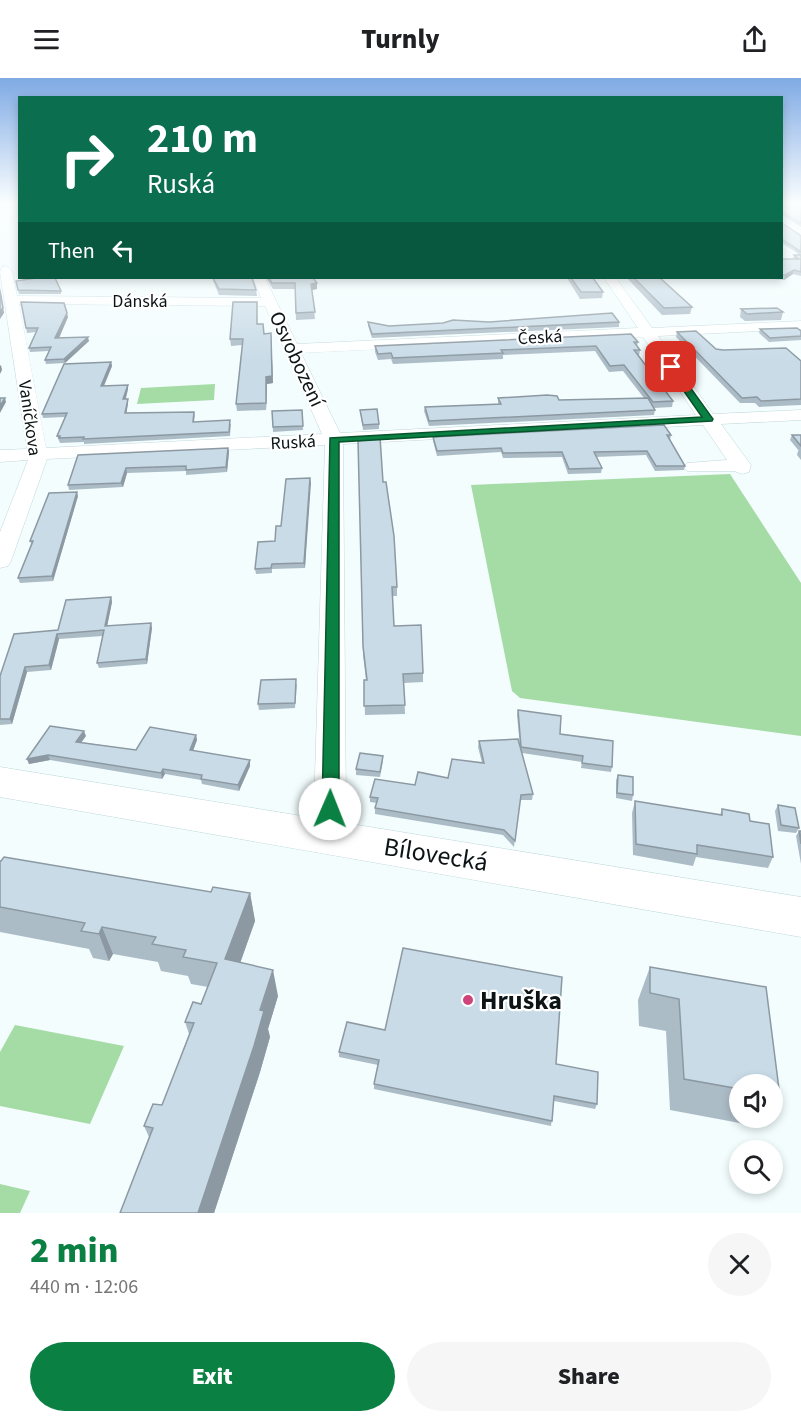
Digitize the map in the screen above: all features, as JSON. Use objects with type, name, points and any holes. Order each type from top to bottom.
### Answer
[{"type":"main road","name":"Bílovecká","points":[[0,782],[801,917]]},
{"type":"street","name":"Vaníčkova","points":[[0,561],[37,464],[38,454],[10,300],[9,269]]},
{"type":"street","name":"Osvobození","points":[[259,279],[334,440],[330,809],[325,836]]},
{"type":"street","points":[[611,279],[742,467],[694,467]]},
{"type":"street","name":"Dánská","points":[[10,300],[270,302]]},
{"type":"street","name":"Česká","points":[[293,349],[794,325],[801,339]]},
{"type":"street","name":"Ruská","points":[[0,456],[801,415]]},
{"type":"green space","points":[[215,384],[214,400],[137,404],[141,388]]},
{"type":"green space","points":[[730,474],[801,583],[801,736],[520,698],[512,691],[471,485]]},
{"type":"green space","points":[[15,1025],[124,1046],[90,1124],[0,1106],[0,1052]]},
{"type":"green space","points":[[0,1184],[30,1191],[20,1213],[0,1213]]},
{"type":"building","points":[[796,257],[801,257],[801,272],[794,270],[783,275],[783,259],[799,259]]},
{"type":"building","points":[[55,279],[61,291],[18,290],[16,281]]},
{"type":"building","points":[[214,279],[252,279],[256,290],[219,289]]},
{"type":"building","points":[[270,279],[314,279],[317,283],[311,284],[315,312],[296,313],[295,283],[272,283]]},
{"type":"building","points":[[572,279],[594,279],[603,292],[581,292]]},
{"type":"building","points":[[635,279],[661,279],[692,307],[664,308]]},
{"type":"building","points":[[0,291],[3,308],[0,311]]},
{"type":"building","points":[[21,302],[64,303],[67,313],[55,338],[88,337],[64,359],[45,360],[51,347],[29,348],[38,328],[26,328]]},
{"type":"building","points":[[233,302],[257,302],[257,324],[263,324],[264,334],[271,333],[272,376],[266,377],[266,403],[236,404],[243,339],[230,339]]},
{"type":"building","points":[[777,308],[783,312],[747,314],[741,309]]},
{"type":"building","points":[[612,313],[619,322],[372,334],[368,322],[389,326],[443,323],[453,320],[489,322]]},
{"type":"building","points":[[797,328],[801,331],[801,336],[770,338],[760,329]]},
{"type":"building","points":[[696,331],[716,349],[786,348],[801,361],[801,399],[761,401],[757,397],[742,398],[677,332]]},
{"type":"building","points":[[631,334],[638,342],[634,342],[640,350],[634,350],[673,401],[653,402],[624,365],[610,366],[596,346],[393,358],[391,353],[378,354],[375,346]]},
{"type":"building","points":[[111,362],[101,386],[128,385],[123,399],[128,399],[125,413],[194,412],[193,422],[230,420],[229,432],[83,439],[84,437],[59,438],[60,436],[57,436],[67,413],[42,414],[64,364]]},
{"type":"building","points":[[557,396],[559,400],[648,398],[655,410],[429,421],[425,407],[501,404],[498,398]]},
{"type":"building","points":[[377,409],[379,424],[363,425],[360,410]]},
{"type":"building","points":[[302,410],[303,426],[273,427],[272,411]]},
{"type":"building","points":[[664,425],[671,435],[667,435],[685,466],[656,466],[647,451],[594,452],[602,468],[569,469],[562,452],[503,453],[501,448],[437,451],[433,437]]},
{"type":"building","points":[[792,435],[801,435],[801,446]]},
{"type":"building","points":[[380,437],[383,482],[386,482],[394,536],[397,587],[392,587],[394,626],[421,625],[423,673],[403,674],[405,705],[364,706],[364,680],[367,680],[363,646],[358,441]]},
{"type":"building","points":[[228,448],[226,467],[186,470],[186,466],[126,468],[121,483],[68,485],[78,455]]},
{"type":"building","points":[[310,478],[304,563],[272,564],[271,568],[255,569],[258,542],[275,541],[276,526],[281,526],[286,479]]},
{"type":"building","points":[[77,492],[52,576],[18,578],[49,493]]},
{"type":"building","points":[[111,597],[105,626],[151,623],[146,659],[97,663],[104,630],[57,634],[49,665],[25,667],[10,719],[0,719],[0,676],[14,634],[58,630],[66,600]]},
{"type":"building","points":[[296,679],[295,703],[258,704],[261,680]]},
{"type":"building","points":[[518,710],[561,716],[560,734],[613,741],[612,767],[582,763],[583,756],[521,747]]},
{"type":"building","points":[[50,726],[84,731],[76,742],[136,750],[150,727],[196,735],[190,750],[250,760],[238,785],[201,779],[202,775],[163,769],[161,773],[48,755],[27,759]]},
{"type":"building","points":[[518,739],[533,794],[521,795],[515,841],[504,830],[375,808],[378,798],[370,797],[375,779],[415,785],[418,772],[448,778],[452,759],[484,763],[479,741]]},
{"type":"building","points":[[360,753],[383,756],[380,772],[356,769]]},
{"type":"building","points":[[618,775],[633,777],[633,795],[617,793]]},
{"type":"building","points":[[635,801],[722,815],[722,809],[749,814],[750,821],[769,824],[773,857],[697,845],[697,854],[636,844]]},
{"type":"building","points":[[778,805],[795,808],[799,828],[781,825]]},
{"type":"building","points":[[4,857],[211,892],[213,887],[250,893],[225,959],[273,970],[260,1010],[264,1011],[254,1046],[198,1213],[120,1213],[153,1128],[144,1126],[153,1104],[162,1105],[194,1023],[185,1022],[193,1002],[201,1004],[217,963],[183,957],[186,950],[152,944],[156,937],[102,927],[99,934],[81,931],[85,923],[0,907],[0,861]]},
{"type":"building","points":[[403,948],[562,977],[556,1064],[598,1072],[597,1104],[554,1096],[552,1121],[374,1084],[379,1060],[339,1052],[347,1022],[385,1030]]},
{"type":"building","points":[[650,967],[766,987],[777,1074],[729,1074],[729,1087],[684,1079],[679,999],[650,993]]},
{"type":"place","name":"Hruška","points":[[468,1000]]},
{"type":"route","points":[[330,809],[334,440],[708,419],[671,367]]}]
